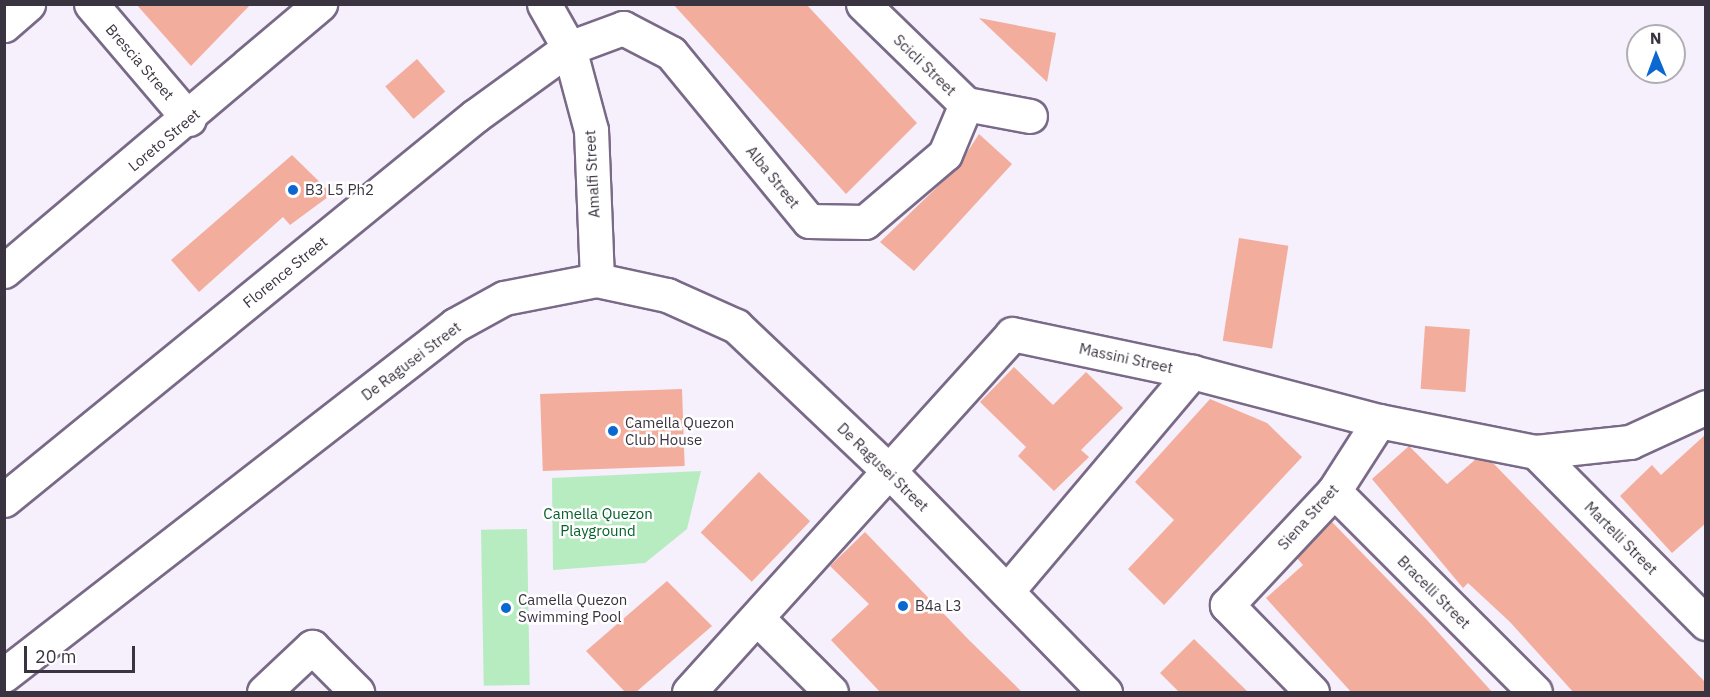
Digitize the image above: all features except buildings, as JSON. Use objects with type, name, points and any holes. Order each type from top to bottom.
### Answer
[{"type":"street","points":[[4,25],[28,4]]},
{"type":"street","name":"Brescia Street","points":[[91,4],[189,119]]},
{"type":"street","name":"Loreto Street","points":[[4,271],[189,119],[320,4]]},
{"type":"street","name":"Amalfi Street","points":[[544,4],[569,48],[591,130],[597,280]]},
{"type":"street","name":"Scicli Street","points":[[863,4],[966,104],[1030,116]]},
{"type":"street","name":"Alba Street","points":[[569,48],[623,28],[671,53],[809,221],[865,222],[945,154],[966,104]]},
{"type":"street","name":"Florence Street","points":[[4,501],[475,116],[569,48]]},
{"type":"street","name":"De Ragusei Street","points":[[4,675],[455,326],[504,298],[597,280],[667,295],[736,326],[890,472],[1105,693]]},
{"type":"street","name":"Massini Street","points":[[689,693],[1012,334],[1192,372],[1379,421],[1536,452],[1630,442],[1706,407]]},
{"type":"street","points":[[1007,591],[1192,372]]},
{"type":"street","name":"Siena Street","points":[[1312,693],[1227,605],[1334,491],[1379,421]]},
{"type":"street","name":"Martelli Street","points":[[1536,452],[1706,623]]},
{"type":"street","name":"Bracelli Street","points":[[1334,491],[1535,693]]},
{"type":"street","points":[[758,618],[831,693]]},
{"type":"street","points":[[264,693],[312,647],[357,693]]},
{"type":"green space","name":"Camella Quezon Playground","points":[[701,471],[687,529],[645,563],[553,570],[552,478]]},
{"type":"green space","name":"Camella Quezon Swimming Pool","points":[[527,529],[530,685],[484,686],[481,530]]},
{"type":"place","name":"B3 L5 Ph2","points":[[293,190]]},
{"type":"place","name":"Camella Quezon Club House","points":[[613,431]]},
{"type":"place","name":"B4a L3","points":[[903,606]]},
{"type":"place","name":"Camella Quezon Swimming Pool","points":[[506,608]]}]
